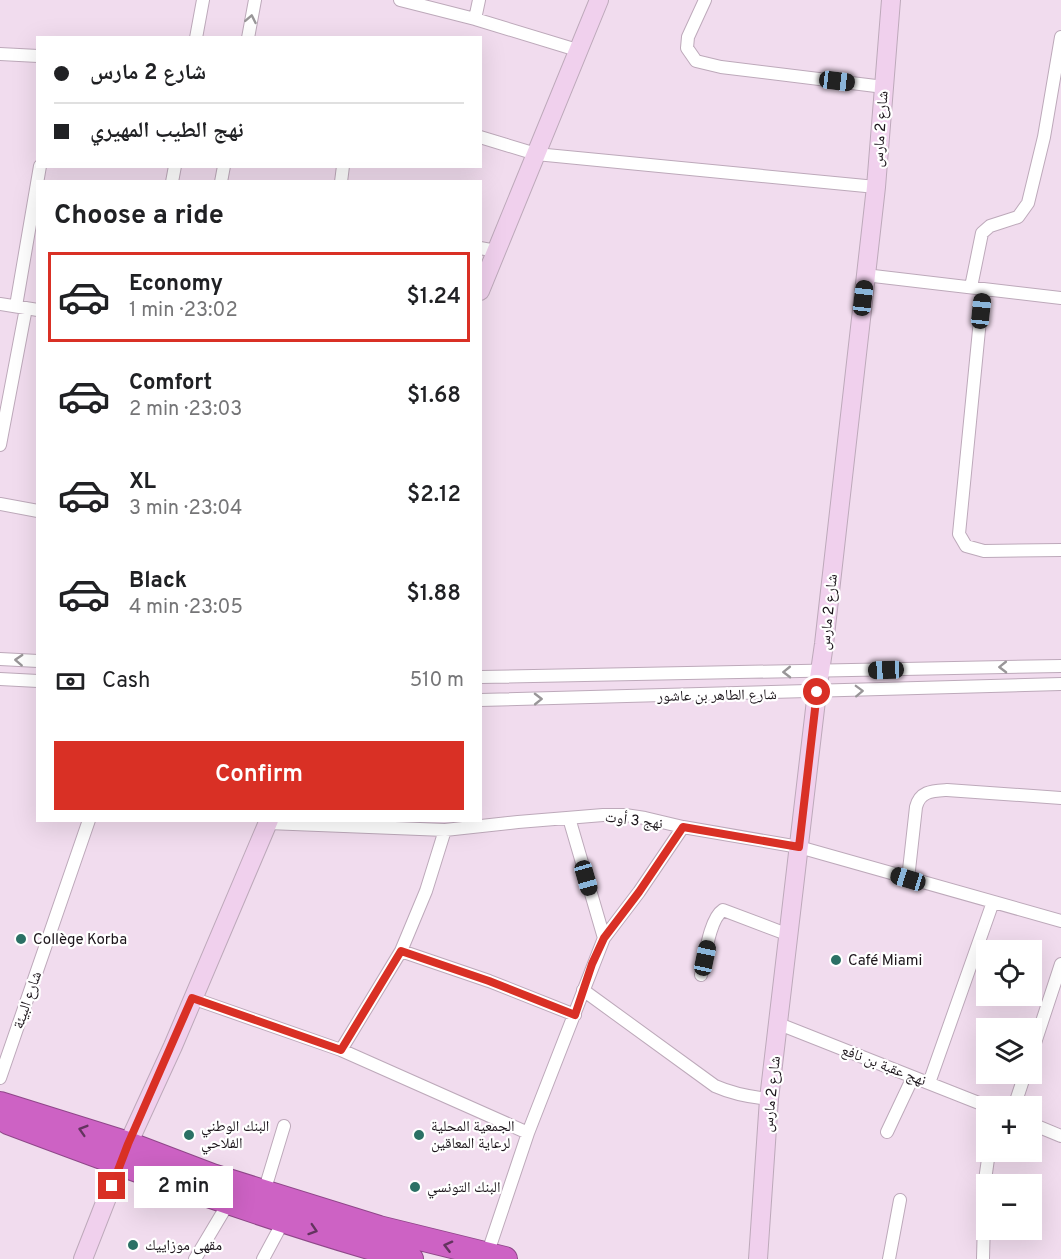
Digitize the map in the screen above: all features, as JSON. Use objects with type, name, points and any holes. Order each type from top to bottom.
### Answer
[{"type":"highway","points":[[0,1104],[125,1154],[229,1202],[411,1259]]},
{"type":"highway","points":[[0,1119],[212,1176],[379,1228],[496,1257]]},
{"type":"street","points":[[196,36],[203,0]]},
{"type":"street","points":[[248,36],[255,0]]},
{"type":"street","points":[[400,0],[577,50]]},
{"type":"street","points":[[475,20],[479,0]]},
{"type":"street","points":[[482,281],[488,250],[536,154],[599,0]]},
{"type":"street","points":[[705,0],[688,37],[687,48],[696,61],[884,87]]},
{"type":"street","name":"شارع 2 مارس","points":[[758,1259],[769,1099],[876,187],[891,0]]},
{"type":"street","points":[[1061,38],[1044,136],[1028,203],[1018,217],[990,226],[982,233],[959,534],[966,546],[984,551],[1061,550]]},
{"type":"street","points":[[0,54],[36,56]]},
{"type":"street","points":[[482,138],[536,154],[876,187]]},
{"type":"street","points":[[0,445],[27,308],[36,202]]},
{"type":"street","points":[[865,275],[1061,298]]},
{"type":"street","points":[[0,304],[27,308]]},
{"type":"street","points":[[0,504],[36,512]]},
{"type":"street","points":[[0,659],[36,661]]},
{"type":"street","name":"شارع الطاهر بن عاشور","points":[[482,677],[1061,666]]},
{"type":"street","points":[[0,679],[36,681]]},
{"type":"street","name":"شارع الطاهر بن عاشور","points":[[482,700],[1061,684]]},
{"type":"street","points":[[908,879],[916,807],[918,799],[923,795],[932,791],[947,790],[1061,798]]},
{"type":"street","name":"نهج 3 أوت","points":[[268,822],[445,830],[625,815],[799,847],[908,879],[1061,919]]},
{"type":"street","points":[[569,818],[604,938]]},
{"type":"street","name":"شارع البيئة","points":[[0,1078],[88,822]]},
{"type":"street","points":[[83,1259],[125,1154],[268,822]]},
{"type":"street","points":[[496,1257],[528,1133],[604,938],[639,892],[683,827]]},
{"type":"street","points":[[341,1050],[401,951],[426,891],[445,830]]},
{"type":"street","points":[[929,1083],[993,902]]},
{"type":"street","points":[[701,975],[713,924],[717,914],[723,910],[789,935]]},
{"type":"street","points":[[401,951],[489,981],[575,1015]]},
{"type":"street","points":[[1042,1022],[1061,964]]},
{"type":"street","points":[[583,990],[715,1086],[730,1093],[769,1099]]},
{"type":"street","points":[[192,998],[341,1050],[528,1133]]},
{"type":"street","name":"نهج عقبة بن نافع","points":[[779,1024],[976,1102]]},
{"type":"street","points":[[887,1132],[913,1077]]},
{"type":"street","points":[[264,1192],[284,1126]]},
{"type":"street","points":[[1042,1128],[1061,1136]]},
{"type":"street","points":[[983,1259],[988,1162]]},
{"type":"street","points":[[889,1259],[900,1200]]},
{"type":"street","points":[[195,1259],[229,1202]]},
{"type":"street","points":[[263,1259],[284,1220]]},
{"type":"place","name":"Collège Korba","points":[[21,939]]},
{"type":"place","name":"Café Miami","points":[[836,960]]},
{"type":"place","name":"البنك الوطني الفلاحي","points":[[189,1135]]},
{"type":"place","name":"الجمعية المحلية لرعاية المعاقين","points":[[419,1135]]},
{"type":"place","name":"البنك التونسي","points":[[415,1187]]},
{"type":"place","name":"مقهى موزاييك","points":[[133,1245]]},
{"type":"route","points":[[112,1186],[192,998],[341,1050],[401,951],[489,981],[575,1015],[592,964],[604,938],[639,892],[683,827],[799,847],[817,692]]}]
